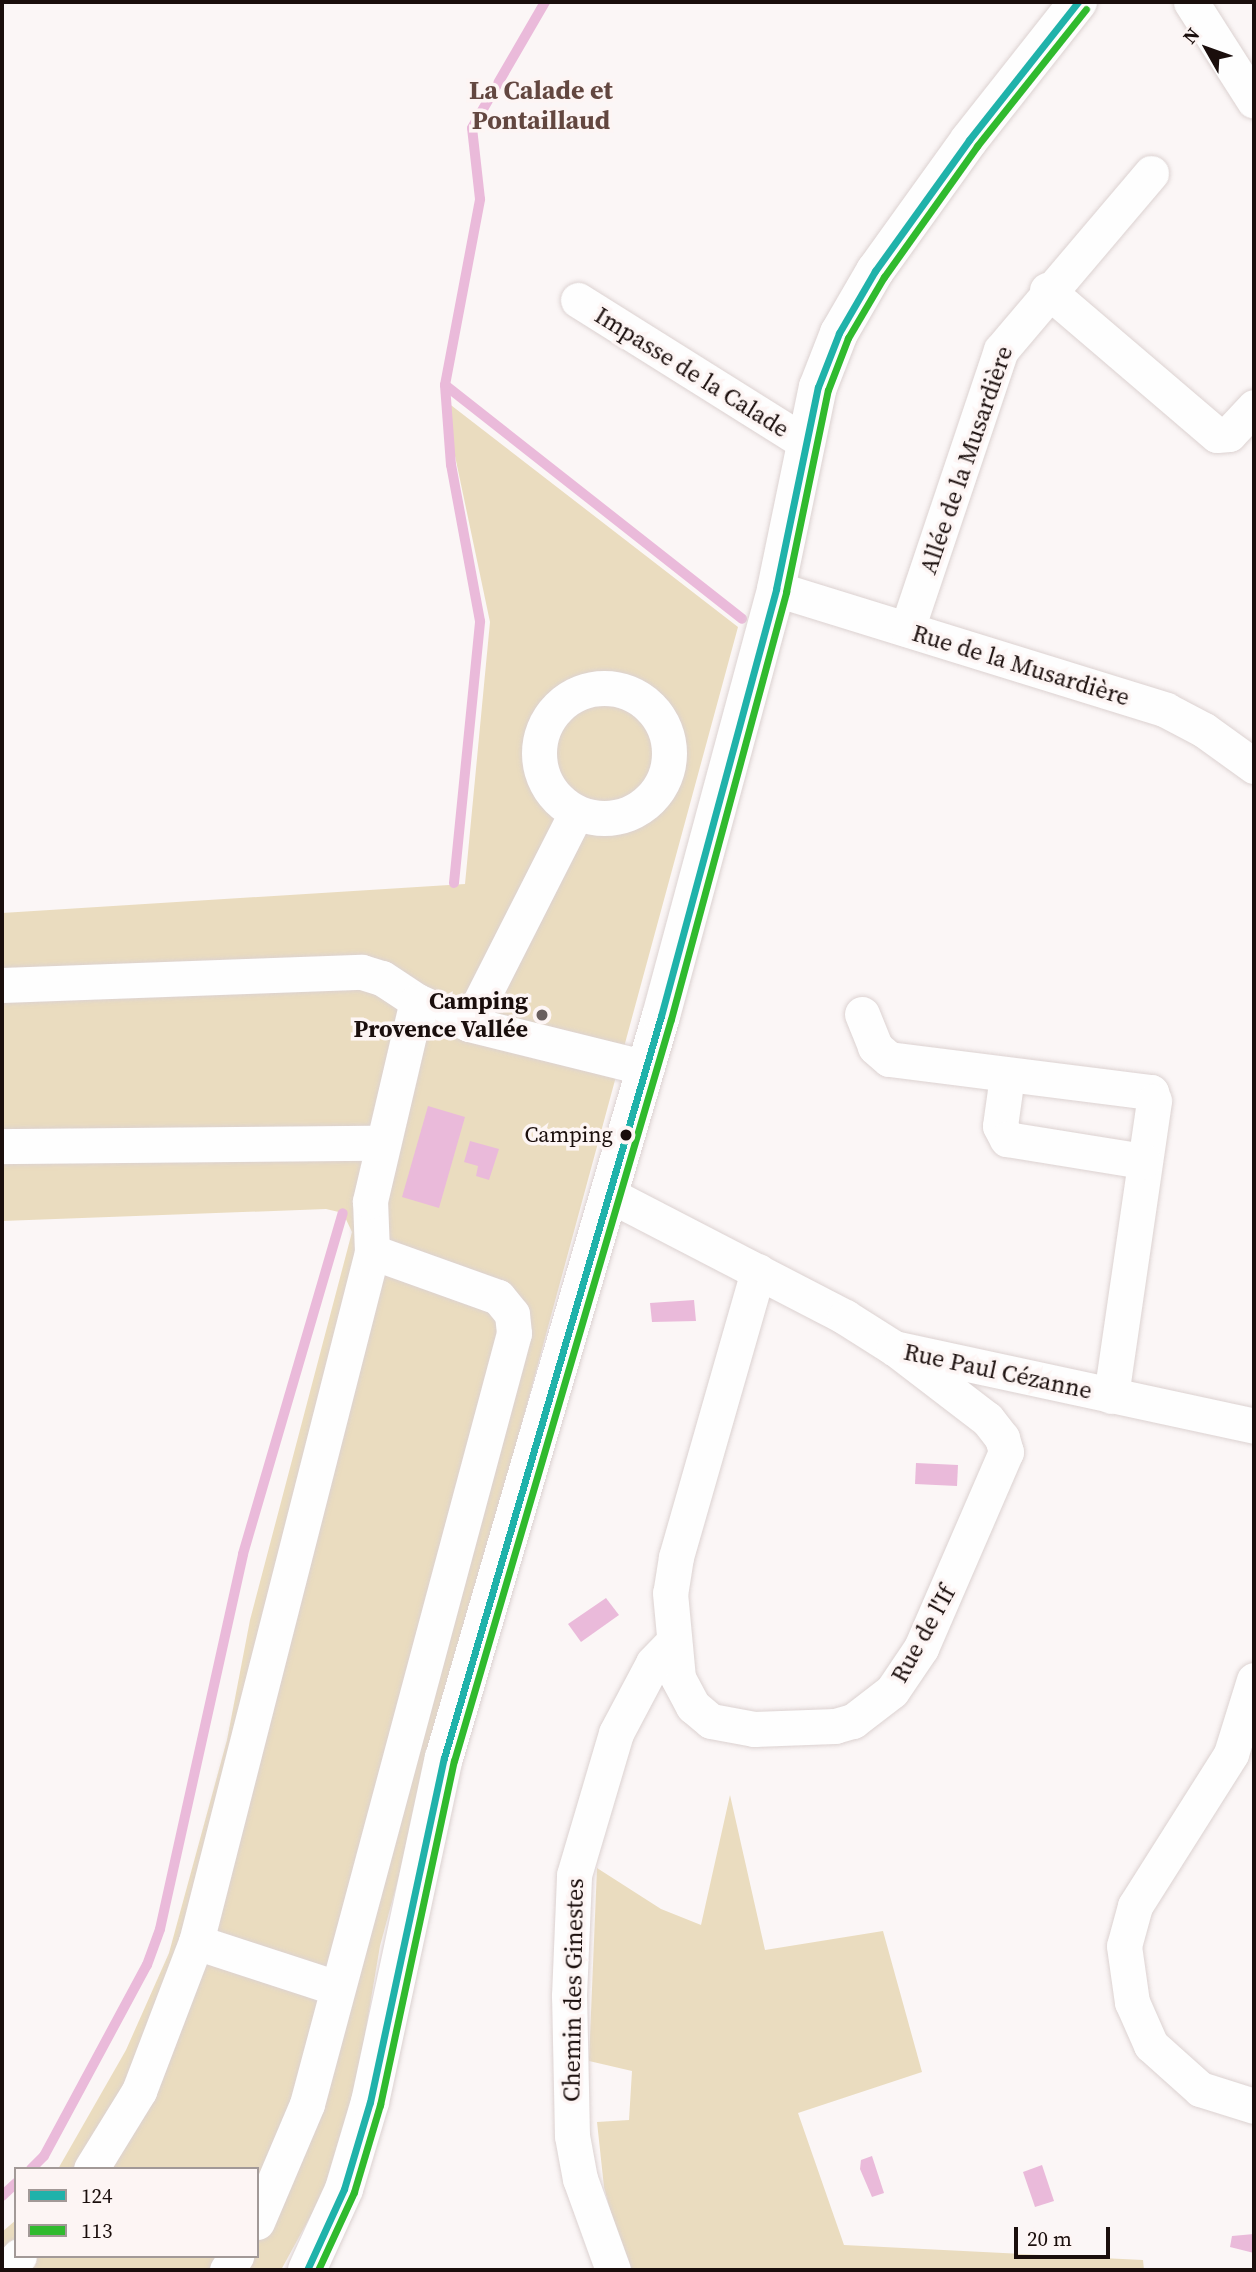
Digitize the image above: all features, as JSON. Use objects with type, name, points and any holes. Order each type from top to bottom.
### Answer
[{"type":"street","points":[[307,2270],[356,2153],[444,1758],[647,1068],[776,589],[806,443],[832,348],[858,298],[969,140],[1078,2]]},
{"type":"street","points":[[1191,2],[1254,101]]},
{"type":"street","name":"Allée de la Musardière","points":[[907,629],[1000,350],[1047,290],[1152,173]]},
{"type":"street","points":[[1047,290],[1217,435],[1229,434],[1254,407]]},
{"type":"street","name":"Impasse de la Calade","points":[[578,300],[806,443]]},
{"type":"street","name":"Rue de la Musardière","points":[[776,589],[1166,710],[1204,730],[1254,766]]},
{"type":"street","points":[[469,1024],[576,813]]},
{"type":"street","points":[[2,985],[362,972],[383,978],[417,1001],[469,1024],[647,1068]]},
{"type":"street","points":[[92,2167],[139,2091],[196,1942],[372,1252],[370,1201],[417,1001]]},
{"type":"street","points":[[862,1014],[884,1058],[1007,1076],[1151,1092],[1154,1101],[1143,1161],[1111,1396]]},
{"type":"street","points":[[1007,1076],[1000,1126],[1007,1139],[1143,1161]]},
{"type":"street","points":[[2,1146],[383,1143]]},
{"type":"street","name":"Rue Paul Cézanne","points":[[610,1195],[758,1270],[894,1348],[1254,1426]]},
{"type":"street","points":[[259,2216],[307,2104],[515,1323],[507,1304],[498,1297],[372,1252]]},
{"type":"street","name":"Rue de l'If","points":[[758,1270],[676,1558],[670,1593],[678,1678],[692,1706],[712,1721],[740,1729],[835,1726],[853,1721],[881,1703],[904,1676],[957,1572],[1006,1452],[1002,1438],[987,1419],[894,1348]]},
{"type":"street","name":"Chemin des Ginestes","points":[[613,2270],[580,2179],[572,2136],[569,1996],[573,1875],[616,1733],[653,1663],[673,1642]]},
{"type":"street","points":[[1254,1680],[1231,1754],[1135,1906],[1124,1945],[1132,2002],[1151,2045],[1200,2089],[1254,2106]]},
{"type":"street","points":[[196,1942],[337,1988]]},
{"type":"shaded area","points":[[443,399],[738,627],[380,1946],[358,2076],[327,2186],[281,2270],[2,2270],[2,2232],[14,2222],[14,2258],[259,2258],[259,2167],[59,2167],[126,2050],[169,1953],[227,1740],[250,1620],[352,1232],[343,1213],[326,1209],[2,1221],[2,913],[465,884],[490,622]]},
{"type":"shaded area","points":[[428,1106],[465,1117],[439,1208],[402,1197]]},
{"type":"shaded area","points":[[470,1141],[499,1149],[489,1180],[476,1176],[478,1166],[464,1162]]},
{"type":"shaded area","points":[[694,1300],[696,1321],[652,1322],[650,1303]]},
{"type":"shaded area","points":[[916,1463],[958,1465],[957,1486],[915,1484]]},
{"type":"shaded area","points":[[606,1598],[619,1615],[581,1642],[568,1624]]},
{"type":"shaded area","points":[[730,1795],[765,1950],[883,1931],[922,2072],[798,2113],[844,2245],[1143,2260],[1144,2270],[626,2270],[604,2187],[597,2122],[629,2120],[632,2071],[589,2061],[597,1868],[661,1909],[701,1925]]},
{"type":"shaded area","points":[[872,2156],[884,2193],[872,2197],[860,2169],[861,2160]]},
{"type":"shaded area","points":[[1042,2165],[1054,2201],[1035,2207],[1023,2172]]},
{"type":"shaded area","points":[[1254,2234],[1254,2253],[1230,2247],[1232,2236]]},
{"type":"waterway","points":[[454,883],[480,621],[451,465],[445,385],[480,199],[472,128],[545,2]]},
{"type":"waterway","points":[[445,385],[742,619]]},
{"type":"waterway","points":[[33,2167],[44,2156],[147,1965],[160,1929],[243,1554],[343,1213]]},
{"type":"waterway","points":[[2,2196],[14,2185]]},
{"type":"transit line","name":"124","points":[[307,2270],[344,2189],[370,2102],[444,1758],[661,1016],[776,589],[818,387],[839,333],[875,271],[969,140],[1078,2]]},
{"type":"transit line","name":"113","points":[[318,2270],[354,2192],[380,2105],[454,1761],[671,1019],[786,592],[828,390],[848,338],[884,277],[977,146],[1086,9]]},
{"type":"place","name":"Camping Provence Vallée","points":[[542,1015]]},
{"type":"place","name":"Camping","points":[[626,1135]]},
{"type":"district","name":"La Calade et Pontaillaud","points":[[541,106]]}]
